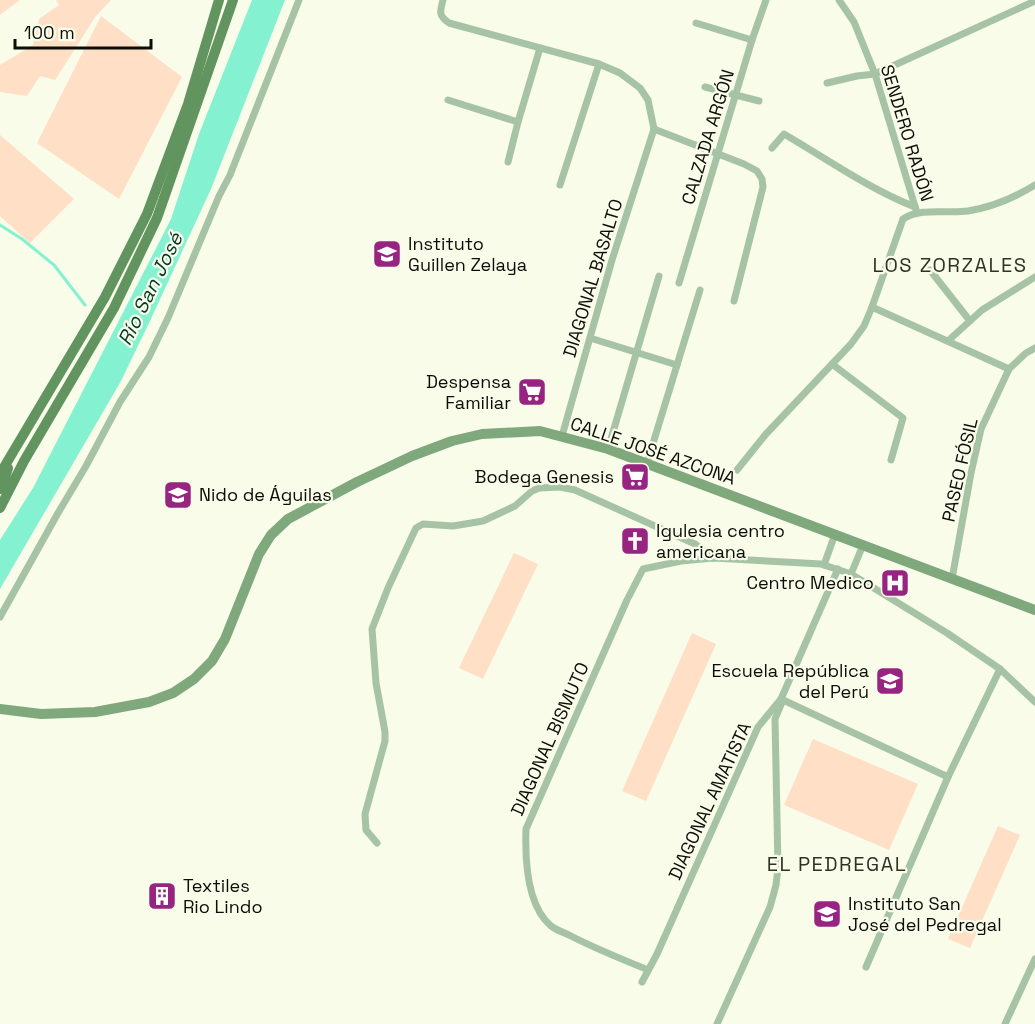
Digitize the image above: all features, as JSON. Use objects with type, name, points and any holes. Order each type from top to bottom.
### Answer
[{"type":"main road","points":[[1,481],[11,456],[105,297],[147,214],[188,104],[219,0]]},
{"type":"main road","points":[[0,508],[24,461],[114,308],[157,218],[233,0]]},
{"type":"main road","name":"CALLE JOSÉ AZCONA","points":[[1,708],[41,714],[95,712],[149,702],[173,693],[194,680],[212,661],[225,639],[259,554],[271,535],[288,519],[412,456],[452,441],[482,435],[540,431],[608,449],[1035,610]]},
{"type":"main road","points":[[1,481],[24,461]]},
{"type":"street","points":[[0,617],[120,402],[159,338],[230,175],[299,0]]},
{"type":"street","points":[[443,0],[440,13],[442,18],[449,23],[599,64],[620,73],[640,88],[648,100],[654,129],[757,171],[762,179],[763,187],[734,301]]},
{"type":"street","name":"SENDERO RADÓN","points":[[737,470],[765,434],[851,344],[864,326],[903,219],[916,210],[874,74],[854,22],[839,0]]},
{"type":"street","name":"CALZADA ARGÓN","points":[[679,283],[763,1]]},
{"type":"street","points":[[827,82],[874,74],[1035,1]]},
{"type":"street","points":[[696,23],[752,40]]},
{"type":"street","points":[[508,162],[540,48]]},
{"type":"street","points":[[560,185],[599,64]]},
{"type":"street","points":[[705,87],[759,101]]},
{"type":"street","points":[[448,100],[518,122]]},
{"type":"street","name":"DIAGONAL BASALTO","points":[[562,436],[612,260],[654,129]]},
{"type":"street","points":[[772,148],[784,134],[916,210],[967,211],[994,205],[1017,196],[1035,185]]},
{"type":"street","points":[[930,270],[970,321]]},
{"type":"street","points":[[608,449],[659,276]]},
{"type":"street","points":[[949,340],[982,310],[1035,277]]},
{"type":"street","points":[[647,463],[700,290]]},
{"type":"street","points":[[872,307],[1009,369]]},
{"type":"street","points":[[590,338],[677,365]]},
{"type":"street","name":"PASEO FÓSIL","points":[[952,579],[981,429],[1009,369],[1035,348]]},
{"type":"street","points":[[832,364],[903,418],[891,460]]},
{"type":"street","points":[[377,843],[366,830],[365,814],[385,741],[376,683],[372,629],[388,588],[416,528],[423,524],[453,526],[483,521],[515,506],[539,488],[560,487],[575,490],[695,544],[713,558],[824,565],[851,574],[947,633],[1000,669],[1035,702]]},
{"type":"street","points":[[824,565],[835,534]]},
{"type":"street","points":[[851,574],[863,545]]},
{"type":"street","name":"DIAGONAL BISMUTO","points":[[648,970],[551,926],[533,900],[530,889],[526,829],[627,600],[643,569],[681,561],[713,558]]},
{"type":"street","name":"DIAGONAL AMATISTA","points":[[642,981],[758,727],[782,699],[838,569]]},
{"type":"street","points":[[866,967],[948,777],[1000,669]]},
{"type":"street","points":[[717,1024],[770,907],[776,885],[778,868],[776,719],[782,699],[948,777]]},
{"type":"street","points":[[1005,1024],[1035,959]]},
{"type":"shaded area","points":[[0,0],[20,0],[0,15]]},
{"type":"shaded area","points":[[56,0],[111,0],[96,16],[55,80],[40,76],[27,96],[0,92],[0,65],[33,45],[39,19],[59,5]]},
{"type":"shaded area","points":[[101,16],[182,77],[119,199],[37,143]]},
{"type":"shaded area","points":[[0,135],[74,199],[30,243],[0,216]]},
{"type":"shaded area","points":[[514,553],[538,564],[483,679],[459,668]]},
{"type":"shaded area","points":[[692,633],[716,644],[646,801],[622,791]]},
{"type":"shaded area","points":[[813,739],[918,784],[889,850],[784,805]]},
{"type":"shaded area","points":[[998,826],[1020,835],[970,948],[948,939]]},
{"type":"water","name":"Río San José","points":[[252,0],[285,0],[211,189],[121,381],[0,589],[0,540],[33,488],[171,219],[199,134]]},
{"type":"waterway","points":[[0,225],[22,239],[54,265],[85,305]]},
{"type":"place","name":"Instituto Guillen Zelaya","points":[[387,254]]},
{"type":"place","name":"Despensa Familiar","points":[[532,392]]},
{"type":"place","name":"Bodega Genesis","points":[[635,477]]},
{"type":"place","name":"Nido de Águilas","points":[[178,495]]},
{"type":"place","name":"Igulesia centro americana","points":[[635,541]]},
{"type":"place","name":"Centro Medico","points":[[895,583]]},
{"type":"place","name":"Escuela República del Perú","points":[[890,681]]},
{"type":"place","name":"Textiles Rio Lindo","points":[[162,896]]},
{"type":"place","name":"Instituto San José del Pedregal","points":[[827,914]]},
{"type":"district","name":"LOS ZORZALES","points":[[950,265]]},
{"type":"district","name":"EL PEDREGAL","points":[[837,864]]}]
